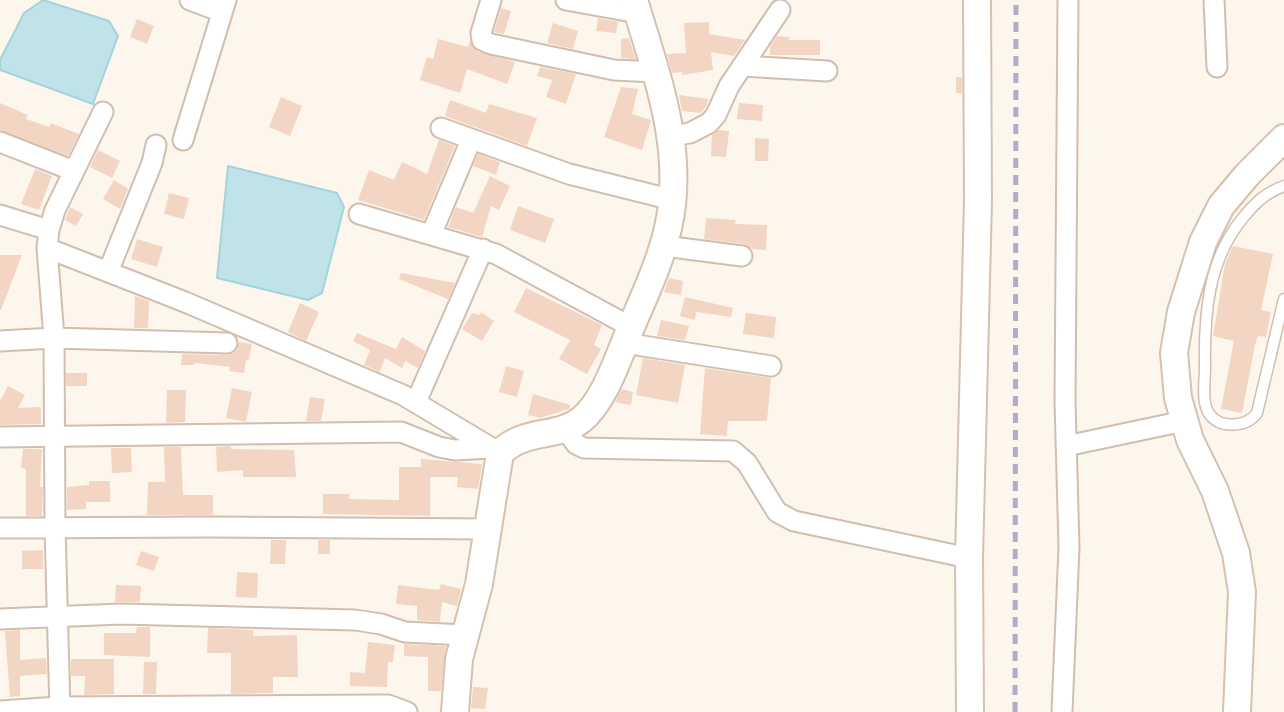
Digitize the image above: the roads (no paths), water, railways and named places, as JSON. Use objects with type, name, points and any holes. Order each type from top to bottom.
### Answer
[{"type":"street","points":[[183,140],[224,6],[190,0]]},
{"type":"street","points":[[491,0],[481,33],[482,40],[491,44],[614,70],[656,72]]},
{"type":"street","points":[[0,437],[401,432],[439,447],[495,451],[523,438],[565,429],[582,420],[595,405],[609,379],[664,246],[673,200],[675,169],[671,136],[656,72],[636,7],[566,0]]},
{"type":"street","points":[[970,712],[969,558],[978,214],[977,0]]},
{"type":"street","points":[[1062,712],[1069,547],[1066,446],[1068,0]]},
{"type":"street","points":[[1214,0],[1217,67]]},
{"type":"street","points":[[671,136],[690,133],[709,123],[742,66],[780,10]]},
{"type":"street","points":[[742,66],[827,71]]},
{"type":"street","points":[[60,709],[54,338],[48,239],[74,171],[103,112]]},
{"type":"street","points":[[440,128],[569,174],[673,200]]},
{"type":"street","points":[[1237,712],[1242,592],[1236,553],[1215,491],[1189,440],[1178,398],[1174,353],[1181,312],[1203,242],[1221,206],[1284,138]]},
{"type":"street","points":[[431,235],[471,140]]},
{"type":"street","points":[[0,142],[74,171]]},
{"type":"street","points":[[108,272],[152,163],[156,145]]},
{"type":"street","points":[[359,214],[483,249],[510,261],[628,335],[771,366]]},
{"type":"street","points":[[0,215],[108,272],[185,302],[416,402],[495,451]]},
{"type":"street","points":[[664,246],[742,256]]},
{"type":"street","points":[[416,402],[483,249]]},
{"type":"street","points":[[0,341],[54,338],[227,343]]},
{"type":"street","points":[[1066,446],[1184,421]]},
{"type":"street","points":[[565,429],[576,444],[584,448],[733,451],[747,463],[777,512],[794,521],[969,558]]},
{"type":"street","points":[[455,712],[464,635],[473,608],[489,529],[495,451]]},
{"type":"street","points":[[0,528],[489,529]]},
{"type":"street","points":[[0,618],[58,615],[221,615],[355,620],[381,624],[405,632],[464,635]]},
{"type":"street","points":[[0,711],[327,709],[377,705],[401,711]]},
{"type":"lane","points":[[1284,186],[1272,190],[1257,201],[1231,233],[1215,267],[1206,307],[1204,332],[1205,402],[1210,415],[1231,424],[1242,424],[1251,421],[1257,413],[1284,299]]},
{"type":"water","points":[[43,0],[109,21],[118,36],[93,104],[0,70],[0,60],[24,13]]},
{"type":"water","points":[[228,166],[337,193],[344,207],[322,293],[308,300],[217,278]]},
{"type":"railway","points":[[1015,712],[1016,0]]}]
